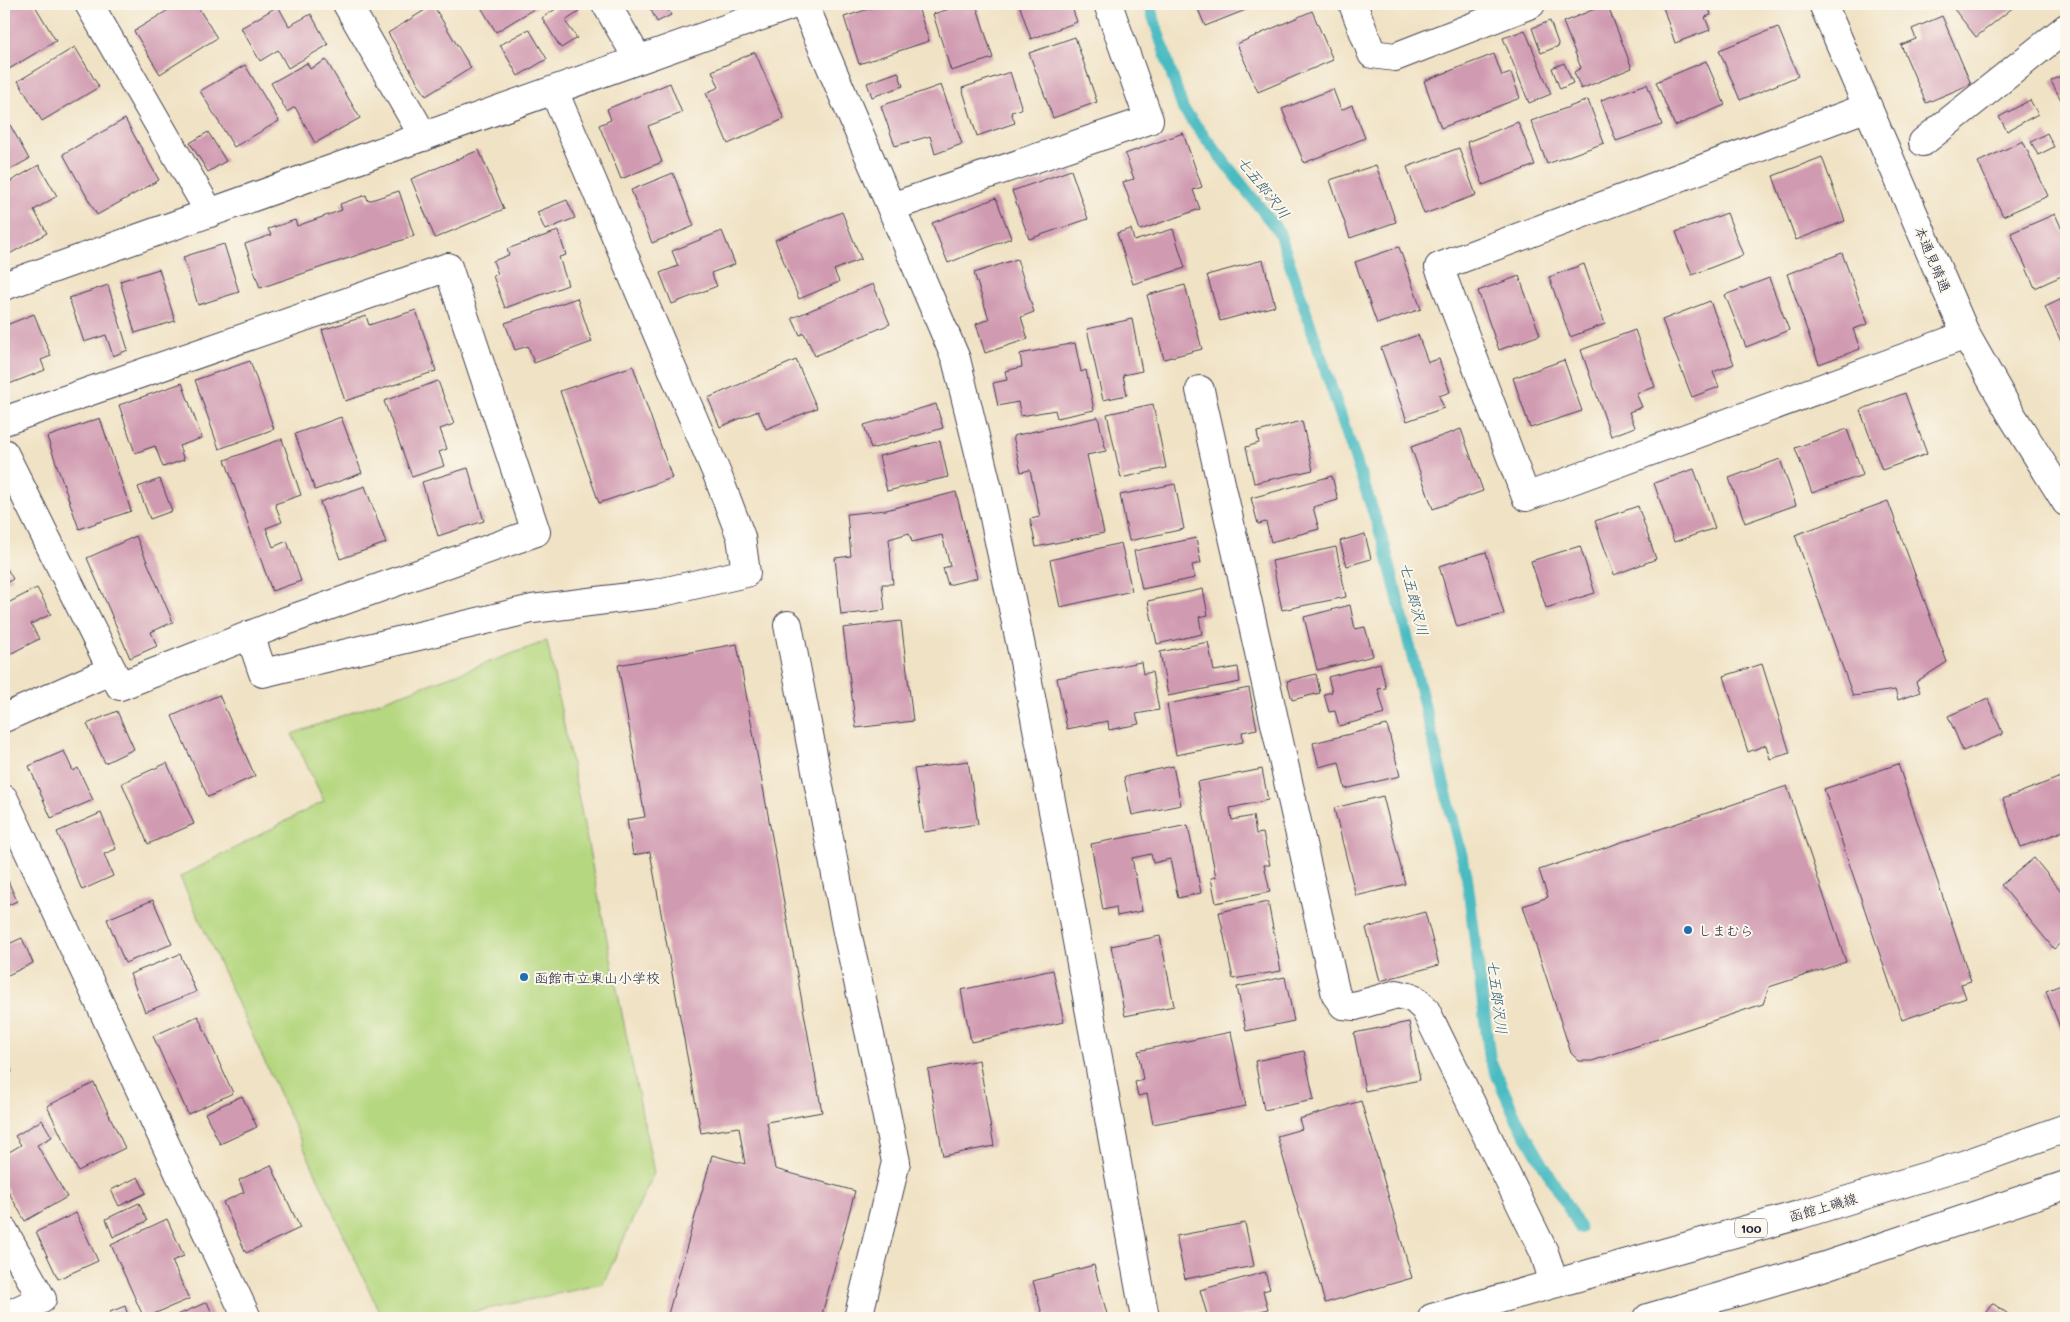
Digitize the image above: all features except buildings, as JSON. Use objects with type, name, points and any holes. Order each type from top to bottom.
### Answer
[{"type":"street","points":[[89,4],[210,213]]},
{"type":"street","points":[[347,4],[424,137]]},
{"type":"street","points":[[606,4],[638,59]]},
{"type":"street","points":[[4,286],[795,4]]},
{"type":"street","points":[[804,4],[956,359],[988,489],[1060,847],[1146,1318]]},
{"type":"street","points":[[891,207],[1149,120],[1108,4]]},
{"type":"street","points":[[1353,4],[1372,54],[1394,58],[1531,4]]},
{"type":"street","name":"本通見晴通","points":[[1823,4],[1966,335],[2011,414],[2066,502]]},
{"type":"street","points":[[1923,142],[2066,28]]},
{"type":"street","points":[[250,635],[263,673],[532,609],[654,594],[746,573],[741,537],[717,474],[554,91]]},
{"type":"street","points":[[1868,107],[1439,267],[1526,497],[1966,335]]},
{"type":"street","points":[[4,421],[448,267],[536,532],[250,635],[120,686],[4,453]]},
{"type":"street","points":[[1200,390],[1336,995],[1343,1005],[1355,1006],[1396,994],[1413,998],[1425,1009],[1544,1252],[1554,1283]]},
{"type":"street","points":[[788,625],[847,932],[896,1162],[858,1318]]},
{"type":"street","points":[[4,718],[112,670]]},
{"type":"street","points":[[4,798],[247,1318]]},
{"type":"street","name":"函館上磯線","points":[[1432,1318],[1808,1212],[1963,1165],[2066,1128]]},
{"type":"street","points":[[1648,1318],[1822,1266],[2066,1185]]},
{"type":"street","points":[[4,1232],[42,1299],[4,1317]]},
{"type":"green space","points":[[547,641],[654,1173],[603,1284],[445,1318],[382,1318],[180,877],[324,801],[292,734]]},
{"type":"waterway","name":"七五郎沢川","points":[[1149,4],[1183,109],[1279,232],[1385,547],[1467,877],[1490,1060],[1516,1118],[1580,1228]]},
{"type":"place","name":"しまむら","points":[[1688,930]]},
{"type":"place","name":"函館市立東山小学校","points":[[524,977]]}]
